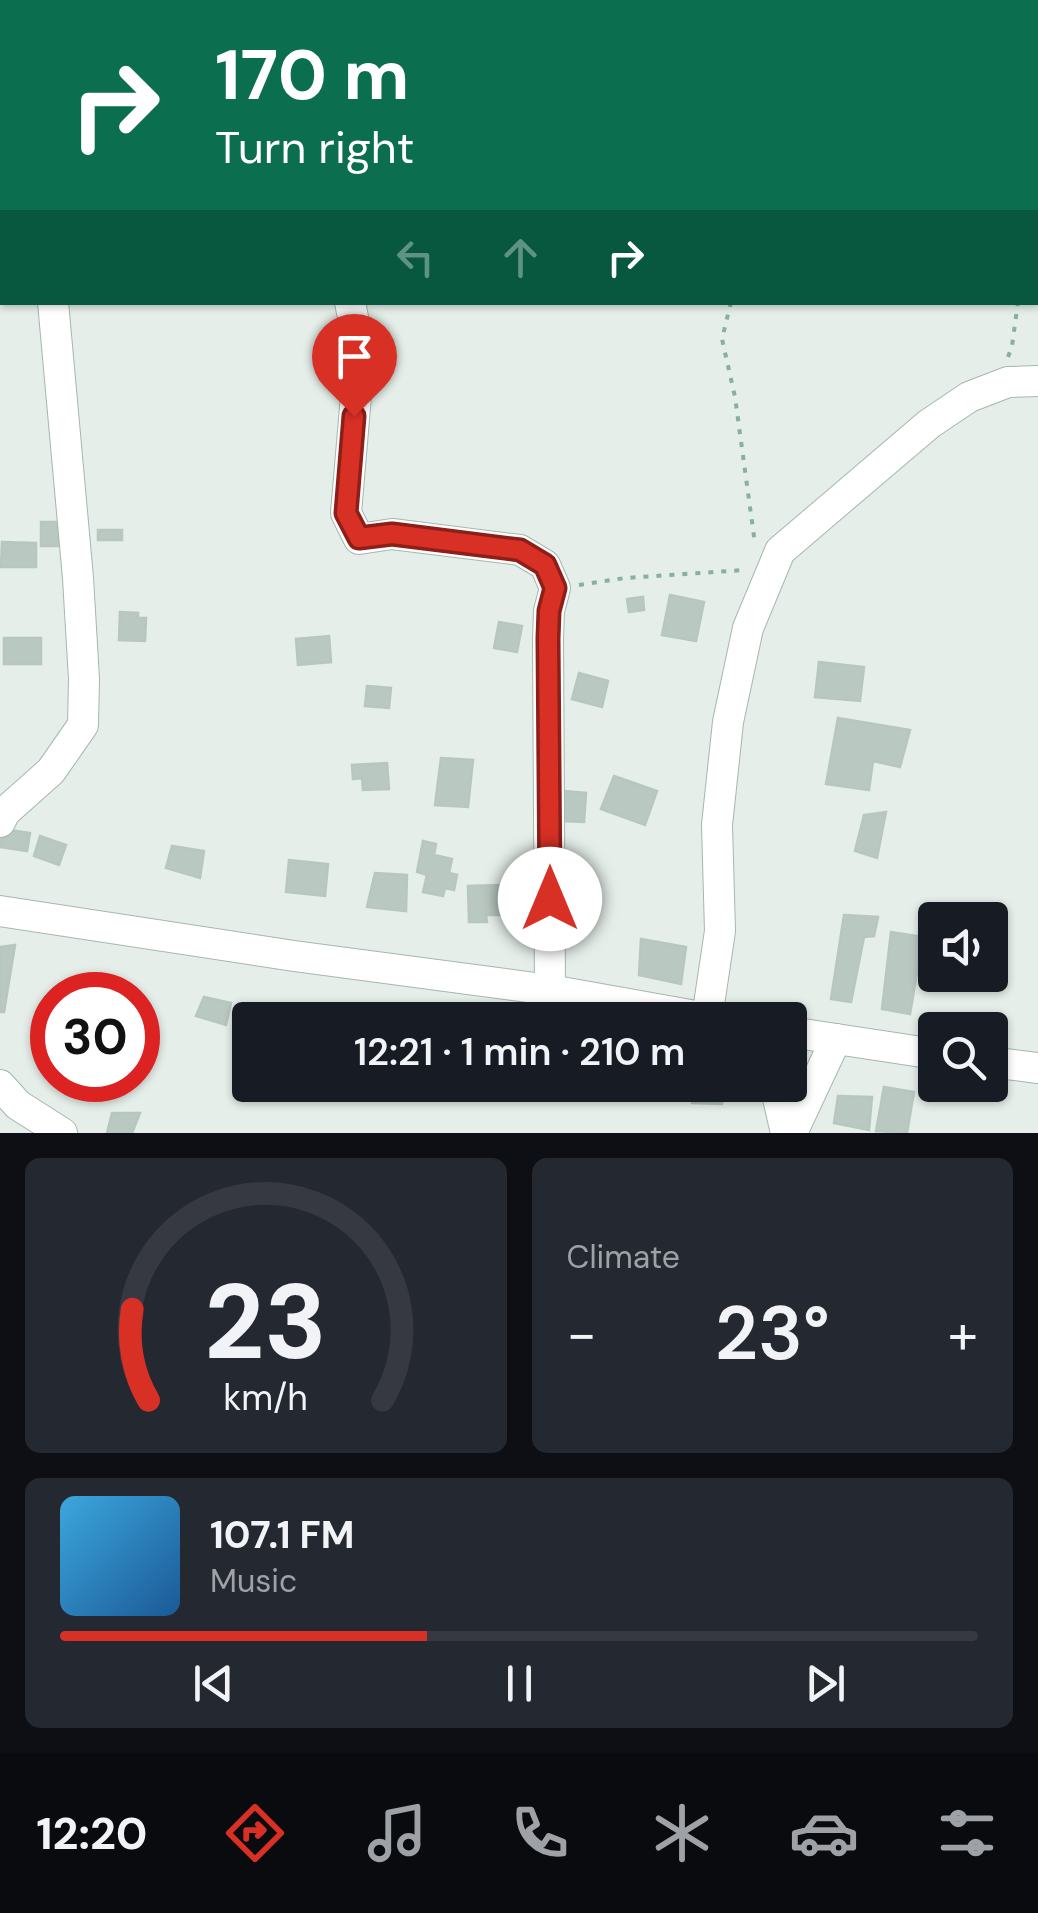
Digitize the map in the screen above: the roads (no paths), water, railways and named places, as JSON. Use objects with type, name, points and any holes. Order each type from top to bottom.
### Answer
[{"type":"street","points":[[0,822],[5,812],[51,771],[83,725],[78,578],[54,305]]},
{"type":"street","points":[[351,305],[356,333],[357,384],[346,513],[359,538],[392,534],[520,550],[545,565],[555,588],[548,638],[550,990]]},
{"type":"street","points":[[714,1002],[720,931],[717,826],[728,722],[765,569],[780,550],[929,424],[969,397],[997,386],[1038,382]]},
{"type":"street","points":[[0,911],[617,1002]]},
{"type":"street","points":[[807,1035],[918,1052]]},
{"type":"street","points":[[789,1133],[836,1040]]},
{"type":"street","points":[[1008,1064],[1038,1068]]},
{"type":"street","points":[[0,1085],[18,1105],[62,1133]]},
{"type":"street","points":[[780,1102],[789,1133]]}]
